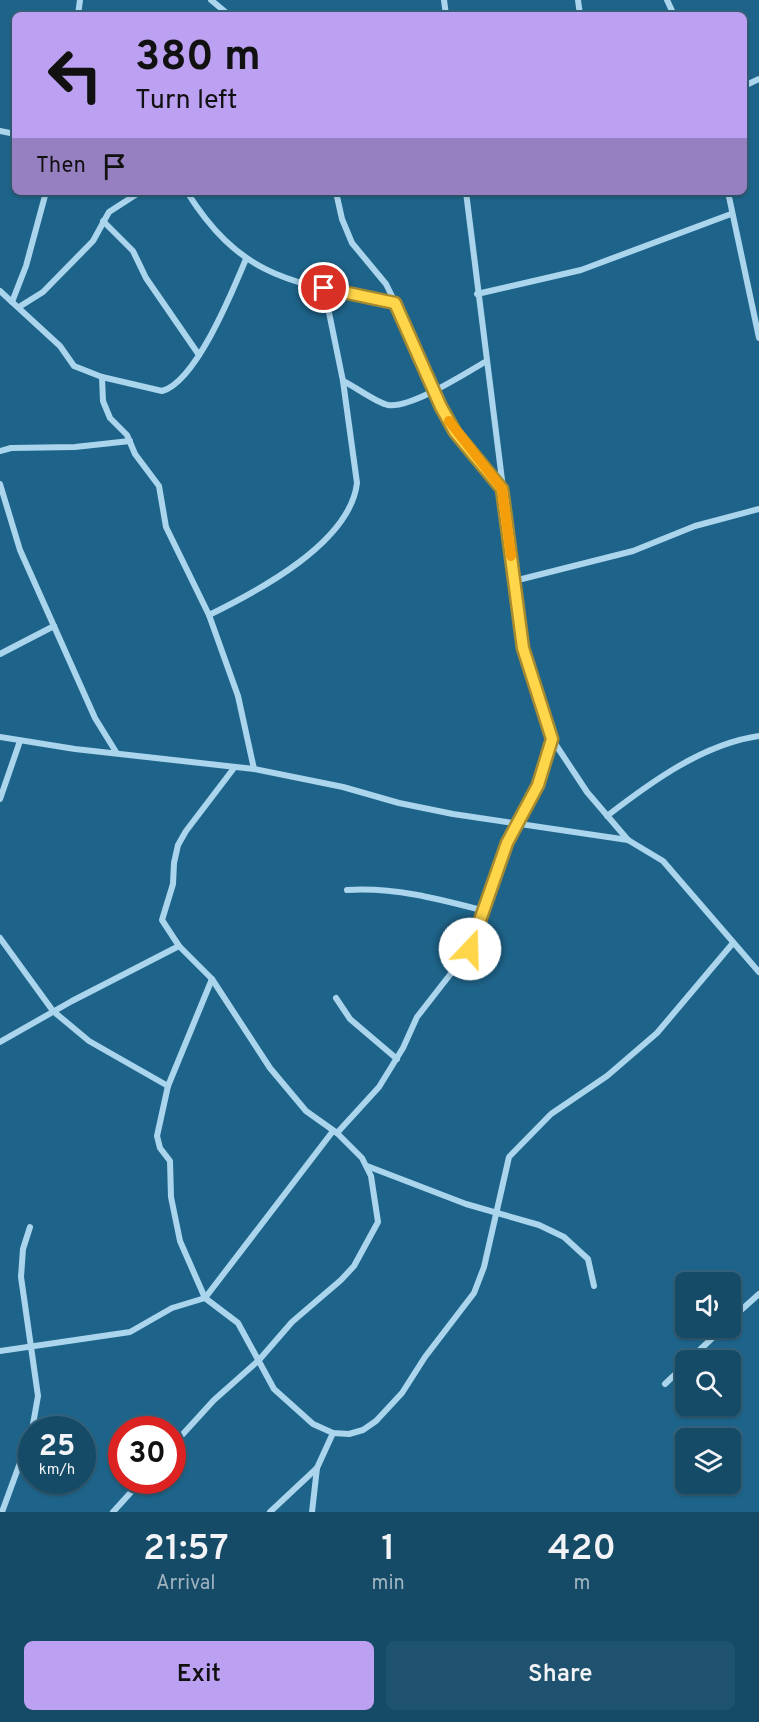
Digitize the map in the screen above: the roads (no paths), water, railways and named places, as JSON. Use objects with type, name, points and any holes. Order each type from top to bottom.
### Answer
[{"type":"street","points":[[211,0],[225,12]]},
{"type":"street","points":[[12,302],[26,266],[44,195]]},
{"type":"street","points":[[19,307],[35,299],[57,279],[99,234],[103,221],[115,207],[136,195]]},
{"type":"street","points":[[189,195],[223,241],[246,259],[290,280],[395,303]]},
{"type":"street","points":[[337,195],[342,219],[352,243],[386,284],[455,432],[502,489]]},
{"type":"street","points":[[466,195],[485,362],[523,648],[552,739],[566,762],[628,840],[663,861],[759,972]]},
{"type":"street","points":[[728,195],[759,338]]},
{"type":"street","points":[[477,294],[581,270],[731,214]]},
{"type":"street","points":[[103,221],[133,250],[146,278],[199,355]]},
{"type":"street","points":[[0,291],[60,346],[74,366],[102,376],[162,391],[177,381],[199,355],[226,306],[246,259]]},
{"type":"street","points":[[209,615],[267,584],[313,550],[347,512],[354,497],[357,483],[343,381],[324,288]]},
{"type":"street","points":[[343,381],[389,405],[434,391],[485,362]]},
{"type":"street","points":[[102,376],[103,401],[110,418],[130,441],[135,454],[159,486],[166,526],[209,615],[238,696],[254,769]]},
{"type":"street","points":[[0,451],[11,448],[75,447],[130,441]]},
{"type":"street","points":[[0,484],[12,528],[54,626],[94,718],[116,752]]},
{"type":"street","points":[[514,581],[633,551],[695,526],[759,509]]},
{"type":"street","points":[[0,654],[54,626]]},
{"type":"street","points":[[607,816],[699,755],[743,738],[759,736]]},
{"type":"street","points":[[0,737],[254,769],[343,787],[399,803],[514,824],[576,830],[628,840]]},
{"type":"street","points":[[0,1351],[130,1332],[172,1308],[206,1298],[335,1132],[372,1095],[397,1059],[417,1017],[470,949],[514,824],[523,814],[538,785],[552,739]]},
{"type":"street","points":[[0,799],[20,741]]},
{"type":"street","points":[[234,768],[186,831],[176,854],[173,884],[162,920],[179,946],[212,979],[270,1068],[306,1111],[335,1132],[367,1166],[446,1197],[539,1225],[564,1237],[588,1259],[594,1286]]},
{"type":"street","points":[[347,890],[369,888],[409,892],[485,911]]},
{"type":"street","points":[[0,938],[53,1011],[89,1041],[168,1086]]},
{"type":"street","points":[[212,979],[168,1086],[158,1143],[170,1161],[171,1197],[180,1240],[206,1298],[238,1323],[274,1389],[313,1424],[333,1433],[349,1434],[363,1430],[376,1421],[402,1393],[425,1357],[474,1293],[484,1267],[504,1169],[515,1150],[551,1114],[607,1076],[657,1034],[733,943]]},
{"type":"street","points":[[0,1042],[53,1011],[179,946]]},
{"type":"street","points":[[336,998],[350,1019],[397,1059]]},
{"type":"street","points":[[186,1431],[214,1400],[259,1360],[292,1322],[354,1266],[378,1222],[376,1195],[367,1166]]},
{"type":"street","points":[[30,1227],[23,1249],[21,1270],[38,1396],[34,1416]]},
{"type":"street","points":[[741,1310],[759,1294]]},
{"type":"street","points":[[699,1350],[712,1338]]},
{"type":"street","points":[[665,1384],[675,1374]]},
{"type":"street","points":[[270,1512],[316,1468],[333,1433]]},
{"type":"street","points":[[2,1512],[18,1468]]},
{"type":"street","points":[[312,1512],[316,1468]]},
{"type":"street","points":[[113,1512],[129,1494]]}]
